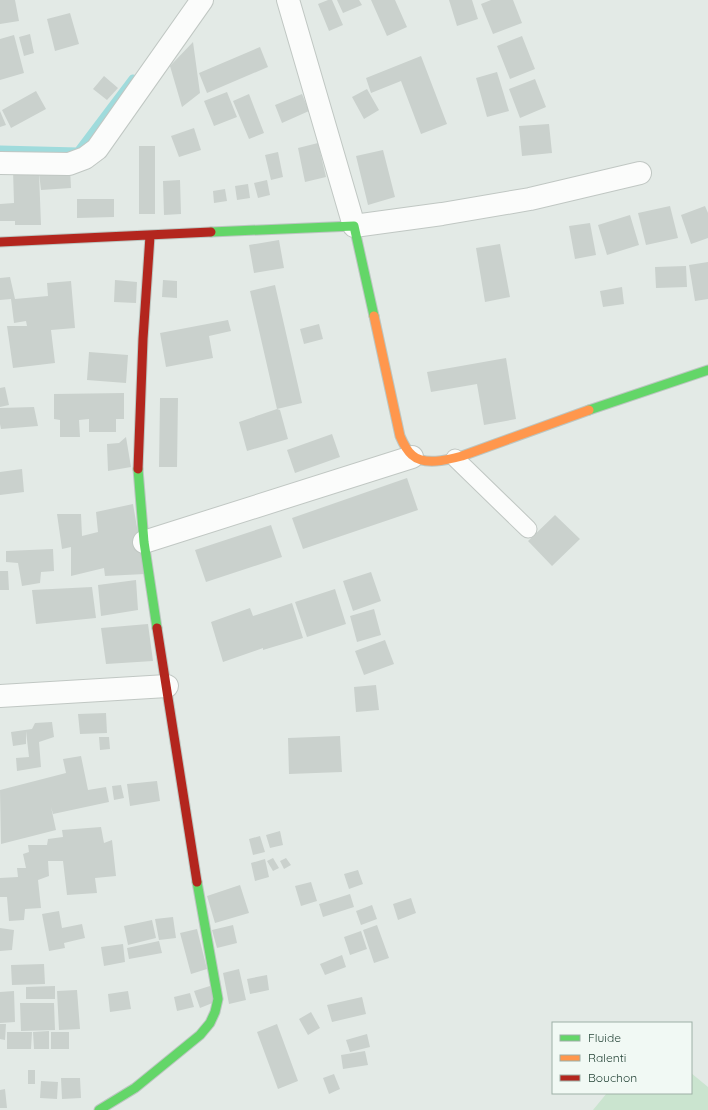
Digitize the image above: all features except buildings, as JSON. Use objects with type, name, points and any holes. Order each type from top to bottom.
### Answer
[{"type":"street","points":[[0,163],[69,164],[85,158],[97,149],[202,0]]},
{"type":"street","points":[[288,0],[354,226],[395,418],[404,446],[412,457]]},
{"type":"street","points":[[0,242],[354,226],[442,214],[530,199],[640,173]]},
{"type":"street","points":[[99,1110],[135,1088],[200,1035],[210,1022],[215,1012],[218,999],[201,910],[144,542],[138,468],[142,339],[150,236]]},
{"type":"street","points":[[144,542],[412,457],[432,461],[455,458],[540,429],[610,402],[708,370]]},
{"type":"street","points":[[0,696],[167,686]]},
{"type":"lane","points":[[455,458],[528,529]]},
{"type":"green space","points":[[692,1074],[708,1087],[708,1110],[593,1110],[606,1094],[692,1094]]},
{"type":"waterway","points":[[0,150],[78,152],[133,79]]},
{"type":"traffic: fast","points":[[211,232],[354,226],[374,316]]},
{"type":"traffic: fast","points":[[589,410],[708,370]]},
{"type":"traffic: fast","points":[[138,469],[144,542],[157,628]]},
{"type":"traffic: fast","points":[[99,1110],[135,1088],[200,1035],[210,1023],[215,1012],[218,999],[197,882]]},
{"type":"traffic: slow","points":[[374,316],[400,436],[408,451],[417,458],[436,461],[462,456],[589,410]]},
{"type":"traffic: jam","points":[[0,242],[211,232]]},
{"type":"traffic: jam","points":[[138,469],[143,339],[150,236]]},
{"type":"traffic: jam","points":[[157,628],[197,882]]}]
